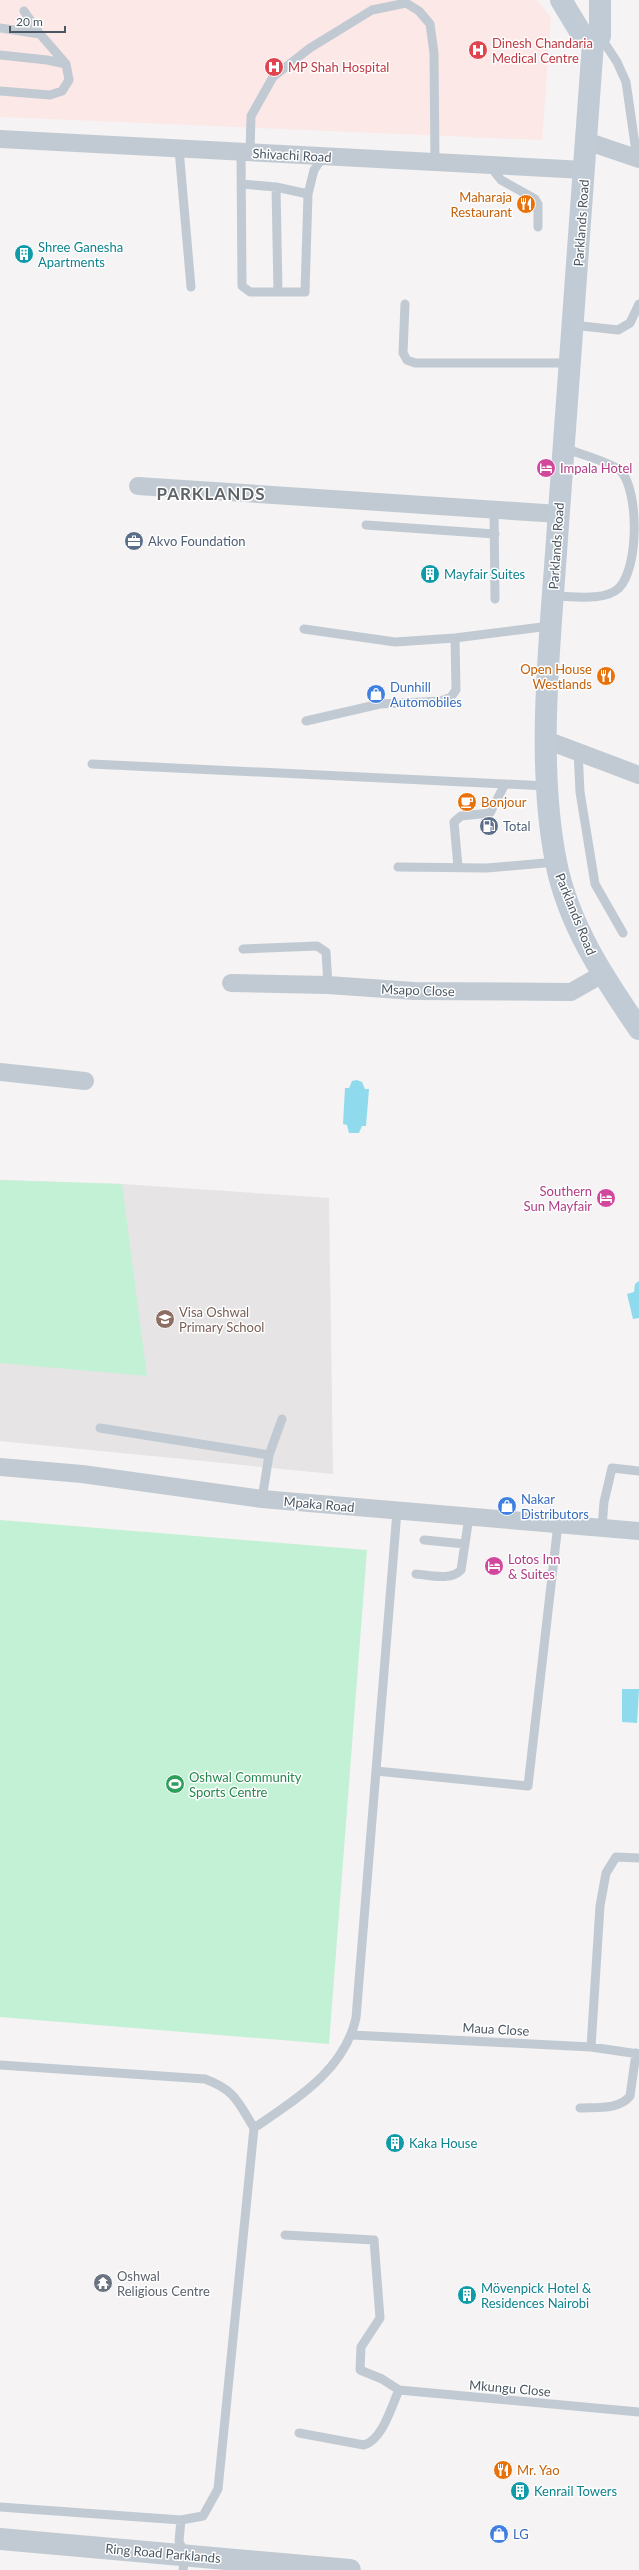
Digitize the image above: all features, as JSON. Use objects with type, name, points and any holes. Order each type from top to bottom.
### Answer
[{"type":"main road","points":[[561,0],[584,38],[596,40]]},
{"type":"main road","name":"Parklands Road","points":[[600,0],[586,141],[553,596],[546,740],[547,786],[556,862],[562,884],[580,930],[602,975],[639,1029]]},
{"type":"street","name":"Shivachi Road","points":[[0,140],[585,170]]},
{"type":"street","points":[[586,141],[638,158]]},
{"type":"street","points":[[138,486],[559,514]]},
{"type":"street","points":[[546,740],[639,775]]},
{"type":"street","name":"Msapo Close","points":[[231,983],[328,985],[414,992],[571,992],[602,975]]},
{"type":"street","points":[[0,1072],[85,1081]]},
{"type":"street","name":"Mpaka Road","points":[[0,1467],[82,1474],[262,1499],[639,1531]]},
{"type":"street","name":"Ring Road Parklands","points":[[0,2539],[184,2563],[350,2570]]},
{"type":"lane","points":[[323,157],[314,170],[308,194],[305,292],[250,292],[242,286],[242,184],[251,116],[273,77],[310,48],[372,10],[406,2],[419,11],[430,24],[434,53],[435,163]]},
{"type":"lane","points":[[0,91],[50,95],[62,91],[69,80],[66,64],[40,34],[24,11]]},
{"type":"lane","points":[[0,28],[40,34]]},
{"type":"lane","points":[[596,40],[617,62],[626,82],[638,158]]},
{"type":"lane","points":[[0,56],[47,60],[66,64]]},
{"type":"lane","points":[[179,149],[191,287]]},
{"type":"lane","points":[[489,165],[501,180],[535,199],[538,204],[538,227]]},
{"type":"lane","points":[[242,184],[276,186],[308,194]]},
{"type":"lane","points":[[276,186],[278,292]]},
{"type":"lane","points":[[405,304],[403,353],[407,360],[415,363],[570,363]]},
{"type":"lane","points":[[573,325],[618,330],[625,328],[630,323],[639,304]]},
{"type":"lane","points":[[553,596],[607,595],[619,588],[633,565],[639,526],[632,488],[621,471],[564,448]]},
{"type":"lane","points":[[494,510],[496,599]]},
{"type":"lane","points":[[366,525],[495,534]]},
{"type":"lane","points":[[304,629],[395,642],[455,638],[552,626]]},
{"type":"lane","points":[[306,722],[380,704],[441,701],[451,697],[456,690],[455,638]]},
{"type":"lane","points":[[578,751],[580,792],[595,884],[623,933]]},
{"type":"lane","points":[[92,764],[547,786]]},
{"type":"lane","points":[[458,867],[454,822],[461,816],[490,812],[495,806],[505,784]]},
{"type":"lane","points":[[398,867],[487,868],[556,862]]},
{"type":"lane","points":[[243,949],[318,946],[326,952],[328,985]]},
{"type":"lane","points":[[262,1499],[269,1455],[282,1419]]},
{"type":"lane","points":[[100,1428],[269,1455]]},
{"type":"lane","points":[[602,1528],[604,1502],[612,1468],[639,1471]]},
{"type":"lane","points":[[254,2128],[302,2095],[328,2072],[352,2035],[356,2018],[397,1511]]},
{"type":"lane","points":[[416,1574],[451,1576],[458,1574],[461,1570],[469,1517]]},
{"type":"lane","points":[[376,1771],[528,1786],[558,1524]]},
{"type":"lane","points":[[424,1540],[465,1544]]},
{"type":"lane","points":[[591,2047],[600,1906],[606,1874],[616,1857],[639,1858]]},
{"type":"lane","name":"Maua Close","points":[[352,2035],[591,2047],[638,2054]]},
{"type":"lane","points":[[580,2108],[619,2105],[626,2101],[630,2096],[638,2054]]},
{"type":"lane","points":[[0,2064],[205,2079],[224,2086],[235,2097],[254,2128],[218,2489],[203,2516],[181,2520],[0,2507]]},
{"type":"lane","name":"Mkungu Close","points":[[285,2235],[374,2240],[380,2318],[361,2347],[360,2370],[382,2379],[399,2390],[639,2412]]},
{"type":"lane","points":[[299,2433],[364,2445],[370,2443],[377,2437],[399,2390]]},
{"type":"lane","points":[[181,2520],[179,2541],[184,2563]]},
{"type":"shaded area","name":"MP Shah Hospital","points":[[0,0],[537,0],[551,18],[542,140],[0,117]]},
{"type":"shaded area","name":"Visa Oshwal Primary School","points":[[0,1180],[122,1184],[329,1198],[333,1474],[0,1441]]},
{"type":"green space","points":[[0,1180],[122,1184],[147,1376],[0,1363]]},
{"type":"green space","name":"Oshwal Community Sports Centre","points":[[0,1520],[367,1550],[329,2044],[0,2017]]},
{"type":"water","points":[[357,1080],[362,1082],[365,1089],[369,1089],[366,1126],[362,1126],[359,1133],[349,1133],[347,1125],[343,1124],[345,1088],[349,1088],[352,1081]]},
{"type":"water","points":[[639,1281],[639,1318],[633,1319],[627,1294],[634,1292],[635,1284]]},
{"type":"water","points":[[622,1689],[639,1689],[637,1723],[622,1722]]},
{"type":"place","name":"Dinesh Chandaria Medical Centre","points":[[478,50]]},
{"type":"place","name":"MP Shah Hospital","points":[[274,67]]},
{"type":"place","name":"Maharaja Restaurant","points":[[526,204]]},
{"type":"place","name":"Shree Ganesha Apartments","points":[[24,254]]},
{"type":"place","name":"Impala Hotel","points":[[546,468]]},
{"type":"place","name":"Akvo Foundation","points":[[134,541]]},
{"type":"place","name":"Mayfair Suites","points":[[430,574]]},
{"type":"place","name":"Open House Westlands","points":[[606,676]]},
{"type":"place","name":"Dunhill Automobiles","points":[[376,694]]},
{"type":"place","name":"Bonjour","points":[[467,802]]},
{"type":"place","name":"Total","points":[[489,826]]},
{"type":"place","name":"Southern Sun Mayfair","points":[[606,1198]]},
{"type":"place","name":"Visa Oshwal Primary School","points":[[165,1319]]},
{"type":"place","name":"Nakar Distributors","points":[[507,1506]]},
{"type":"place","name":"Lotos Inn & Suites","points":[[494,1566]]},
{"type":"place","name":"Oshwal Community Sports Centre","points":[[175,1784]]},
{"type":"place","name":"Kaka House","points":[[395,2143]]},
{"type":"place","name":"Oshwal Religious Centre","points":[[103,2283]]},
{"type":"place","name":"Mövenpick Hotel & Residences Nairobi","points":[[467,2295]]},
{"type":"place","name":"Mr. Yao","points":[[503,2470]]},
{"type":"place","name":"Kenrail Towers","points":[[520,2491]]},
{"type":"place","name":"LG","points":[[499,2534]]},
{"type":"district","name":"PARKLANDS","points":[[211,493]]}]
